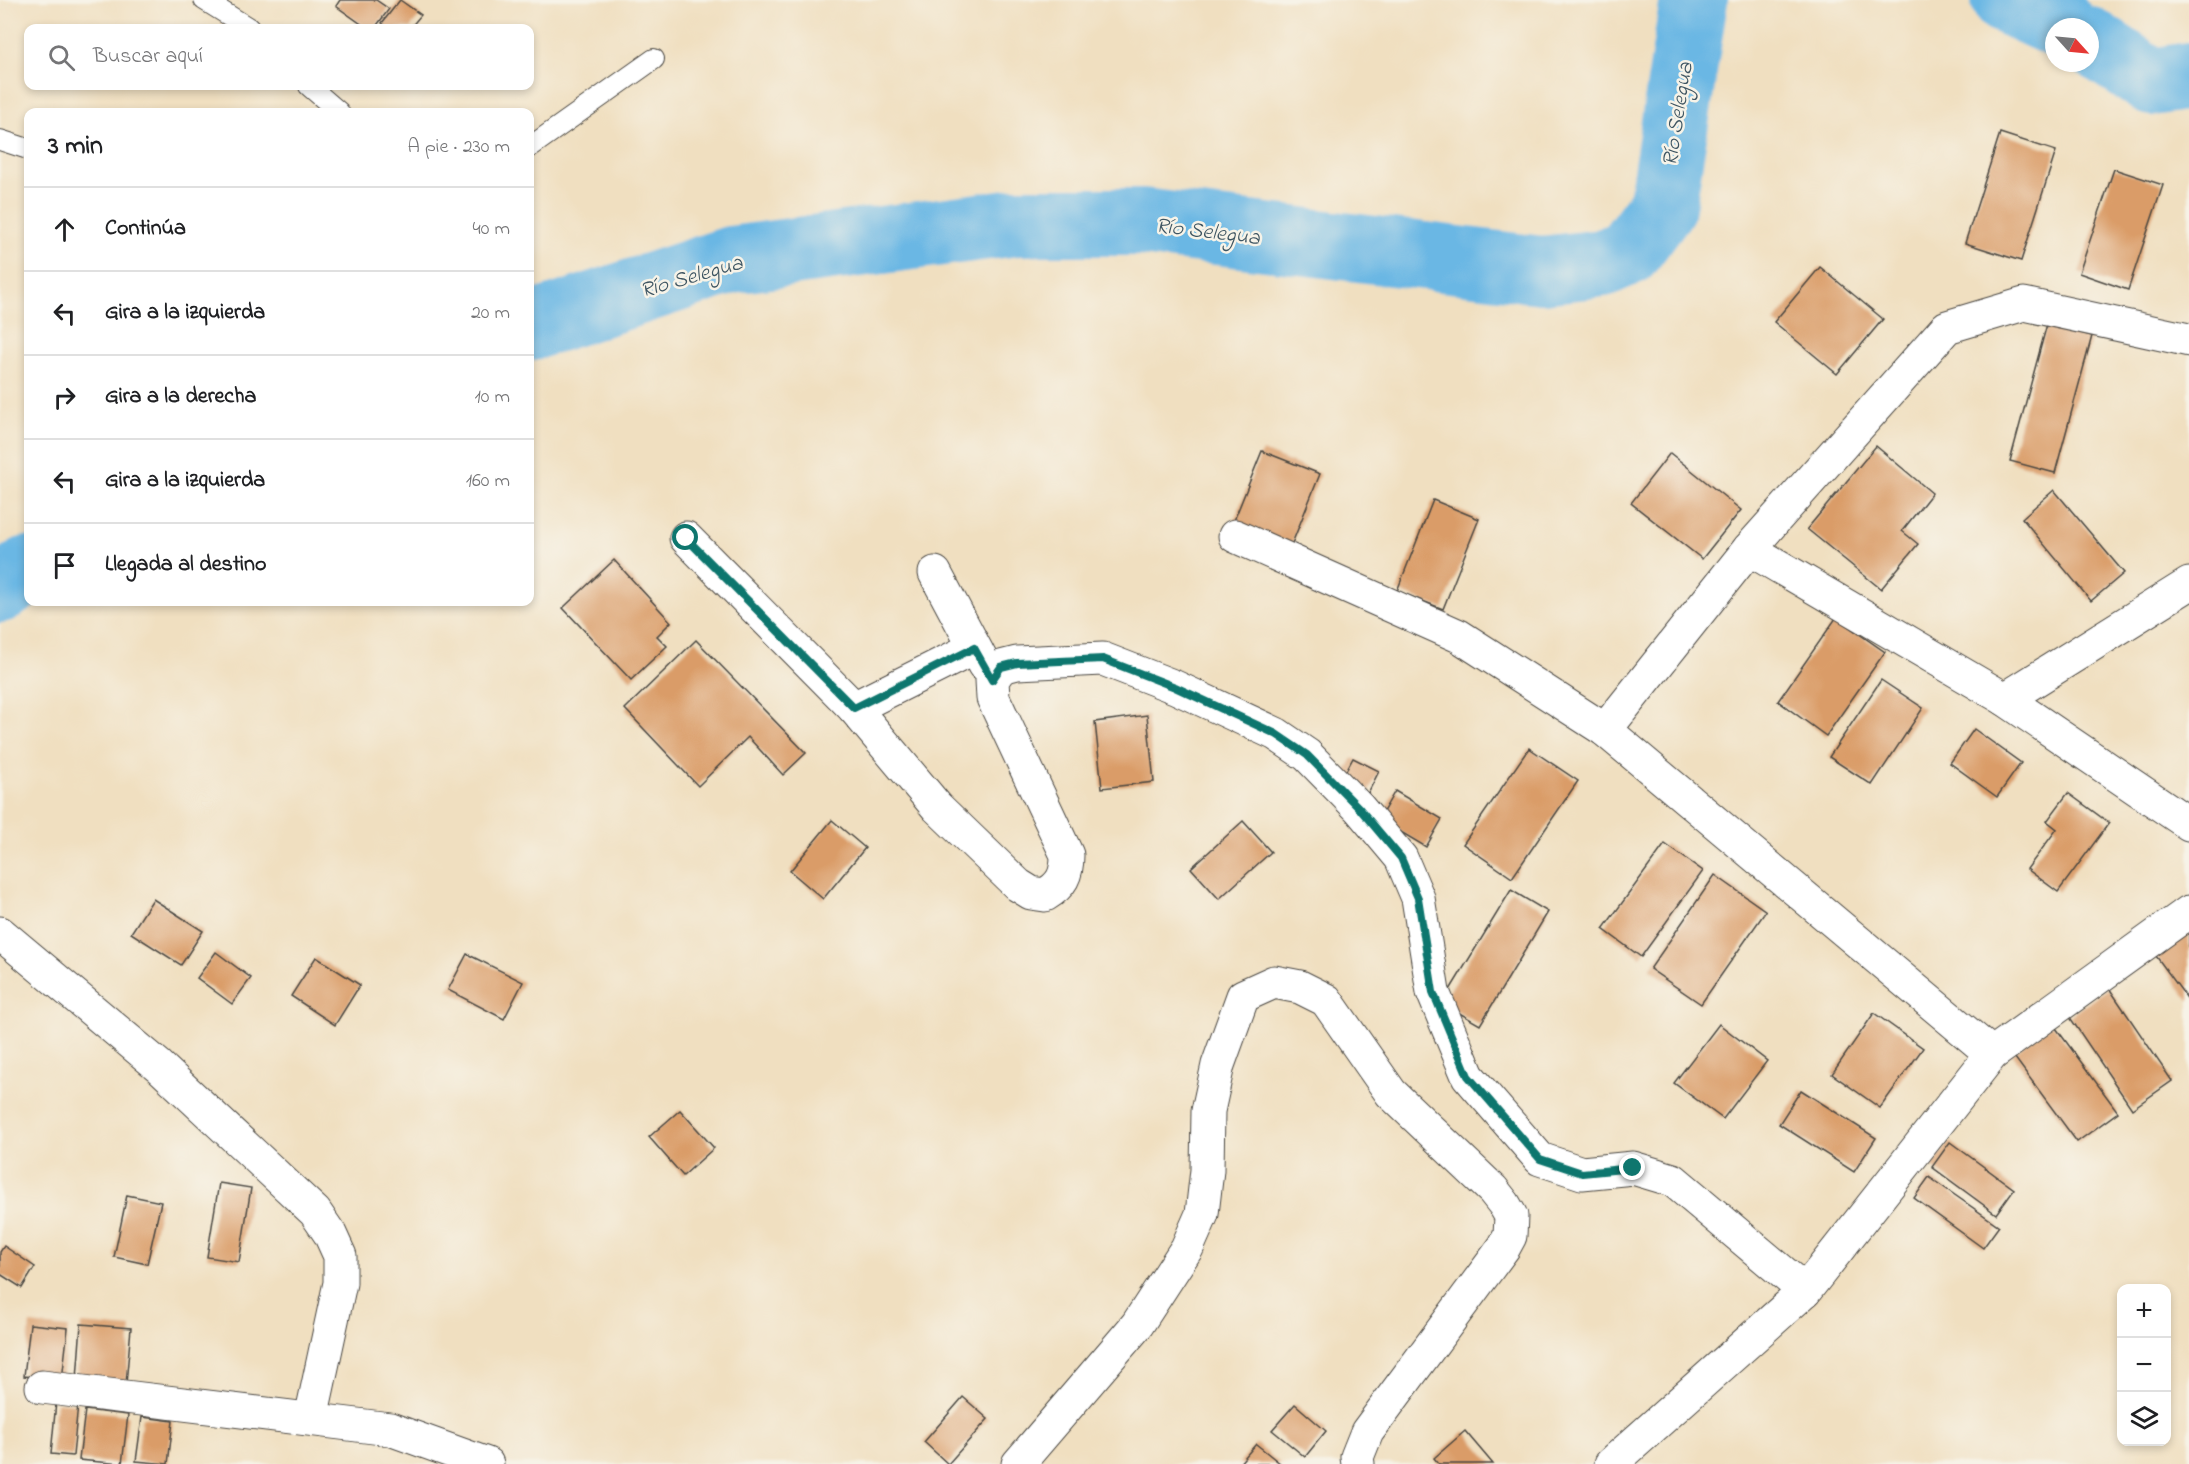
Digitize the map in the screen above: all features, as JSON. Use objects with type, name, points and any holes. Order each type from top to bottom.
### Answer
[{"type":"street","points":[[1605,730],[1749,549],[1947,327],[2024,304],[2189,340]]},
{"type":"street","points":[[1235,536],[1459,636],[1605,730],[1992,1054]]},
{"type":"street","points":[[686,538],[854,708],[945,815],[1018,885],[1031,892],[1045,895],[1058,887],[1067,872],[1067,855],[993,698],[992,680],[935,573]]},
{"type":"street","points":[[1749,549],[2005,699],[2189,824]]},
{"type":"street","points":[[2005,699],[2189,584]]},
{"type":"street","points":[[854,708],[974,648]]},
{"type":"street","points":[[992,680],[1001,667],[1017,663],[1103,659],[1175,687],[1276,734],[1307,755],[1359,808],[1401,858],[1418,898],[1433,992],[1468,1076],[1540,1159],[1582,1173],[1633,1168],[1673,1180],[1805,1291]]},
{"type":"street","points":[[1611,1464],[1805,1291],[1992,1054],[2189,912]]},
{"type":"street","points":[[0,933],[159,1066],[315,1212],[330,1234],[340,1256],[340,1283],[311,1418]]},
{"type":"street","points":[[1018,1464],[1137,1325],[1187,1248],[1202,1214],[1207,1170],[1208,1111],[1218,1065],[1243,996],[1274,981],[1300,987],[1326,1000],[1391,1093],[1493,1190],[1511,1216],[1510,1236],[1504,1247],[1367,1432],[1357,1457],[1358,1464]]},
{"type":"street","points":[[42,1388],[390,1429],[488,1464]]},
{"type":"lane","points":[[204,0],[243,24]]},
{"type":"lane","points":[[534,144],[654,59]]},
{"type":"lane","points":[[314,90],[334,108]]},
{"type":"lane","points":[[0,140],[24,148]]},
{"type":"building","points":[[340,0],[376,0],[389,9],[378,24],[361,24],[336,6]]},
{"type":"building","points":[[400,0],[421,15],[413,24],[382,23]]},
{"type":"building","points":[[2000,133],[2056,151],[2021,261],[1965,243]]},
{"type":"building","points":[[2114,169],[2163,185],[2128,290],[2079,273]]},
{"type":"building","points":[[1820,267],[1883,319],[1837,374],[1774,322]]},
{"type":"building","points":[[2047,324],[2092,336],[2055,473],[2010,461]]},
{"type":"building","points":[[1876,446],[1932,493],[1902,531],[1918,544],[1881,589],[1807,529]]},
{"type":"building","points":[[1262,451],[1320,474],[1291,546],[1233,523]]},
{"type":"building","points":[[1670,453],[1741,510],[1702,559],[1631,503]]},
{"type":"building","points":[[2054,490],[2124,573],[2091,601],[2022,518]]},
{"type":"building","points":[[1433,500],[1479,519],[1443,609],[1397,591]]},
{"type":"building","points":[[614,560],[671,622],[657,636],[667,646],[631,680],[563,608]]},
{"type":"building","points":[[1836,618],[1885,652],[1826,736],[1778,701]]},
{"type":"building","points":[[696,640],[806,753],[783,775],[748,737],[698,786],[625,709]]},
{"type":"building","points":[[1881,680],[1923,708],[1872,785],[1829,757]]},
{"type":"building","points":[[1147,715],[1154,782],[1102,788],[1095,722]]},
{"type":"building","points":[[1974,729],[2021,763],[1997,797],[1950,763]]},
{"type":"building","points":[[1529,748],[1578,781],[1512,878],[1463,844]]},
{"type":"building","points":[[1353,758],[1379,771],[1366,797],[1340,782]]},
{"type":"building","points":[[1395,791],[1442,819],[1426,847],[1379,819]]},
{"type":"building","points":[[2068,793],[2109,823],[2058,892],[2027,869],[2057,829],[2047,821]]},
{"type":"building","points":[[832,820],[865,848],[823,899],[790,871]]},
{"type":"building","points":[[1243,821],[1271,852],[1219,899],[1191,868]]},
{"type":"building","points":[[1665,844],[1703,871],[1641,957],[1603,929]]},
{"type":"building","points":[[1715,875],[1766,911],[1701,1004],[1650,969]]},
{"type":"building","points":[[1511,890],[1548,912],[1480,1025],[1442,1003]]},
{"type":"building","points":[[153,899],[203,931],[181,965],[131,933]]},
{"type":"building","points":[[2189,932],[2189,1001],[2156,956]]},
{"type":"building","points":[[216,952],[251,978],[232,1004],[197,978]]},
{"type":"building","points":[[467,954],[523,982],[504,1019],[448,990]]},
{"type":"building","points":[[316,957],[360,985],[335,1025],[291,996]]},
{"type":"building","points":[[2109,988],[2172,1081],[2132,1109],[2069,1016]]},
{"type":"building","points":[[1874,1013],[1923,1048],[1880,1108],[1832,1074]]},
{"type":"building","points":[[1719,1024],[1767,1061],[1723,1119],[1674,1083]]},
{"type":"building","points":[[2053,1024],[2118,1112],[2077,1142],[2012,1054]]},
{"type":"building","points":[[1801,1090],[1876,1138],[1854,1172],[1779,1124]]},
{"type":"building","points":[[680,1110],[714,1148],[683,1176],[649,1137]]},
{"type":"building","points":[[1950,1142],[2014,1189],[1996,1214],[1932,1167]]},
{"type":"building","points":[[1929,1177],[1999,1226],[1983,1248],[1914,1198]]},
{"type":"building","points":[[219,1183],[251,1188],[239,1262],[207,1257]]},
{"type":"building","points":[[127,1195],[161,1202],[147,1264],[114,1257]]},
{"type":"building","points":[[4,1246],[35,1267],[22,1288],[0,1274],[0,1252]]},
{"type":"building","points":[[30,1324],[68,1328],[62,1380],[24,1376]]},
{"type":"building","points":[[81,1324],[131,1328],[126,1384],[77,1379]]},
{"type":"building","points":[[963,1397],[988,1419],[948,1464],[924,1442]]},
{"type":"building","points":[[56,1402],[78,1404],[73,1456],[51,1454]]},
{"type":"building","points":[[1295,1404],[1326,1431],[1305,1457],[1272,1430]]},
{"type":"building","points":[[85,1410],[128,1415],[122,1464],[79,1460]]},
{"type":"building","points":[[142,1417],[173,1421],[168,1464],[136,1461]]},
{"type":"building","points":[[1465,1431],[1493,1464],[1439,1464],[1434,1458]]},
{"type":"building","points":[[1256,1444],[1281,1464],[1239,1464]]},
{"type":"waterway","name":"Río Selegua","points":[[534,326],[731,260],[1017,222],[1142,222],[1542,270],[1603,263],[1628,252],[1662,206],[1694,0]]},
{"type":"waterway","name":"Río Selegua","points":[[2005,0],[2045,18]]},
{"type":"waterway","name":"Río Selegua","points":[[2099,47],[2152,82],[2189,76]]},
{"type":"waterway","name":"Río Selegua","points":[[0,589],[24,573]]},
{"type":"route","points":[[686,538],[854,708],[974,648],[992,680],[1001,667],[1017,663],[1103,659],[1175,687],[1276,734],[1307,755],[1359,808],[1401,858],[1418,898],[1433,992],[1468,1076],[1540,1159],[1582,1173],[1633,1168]]}]
